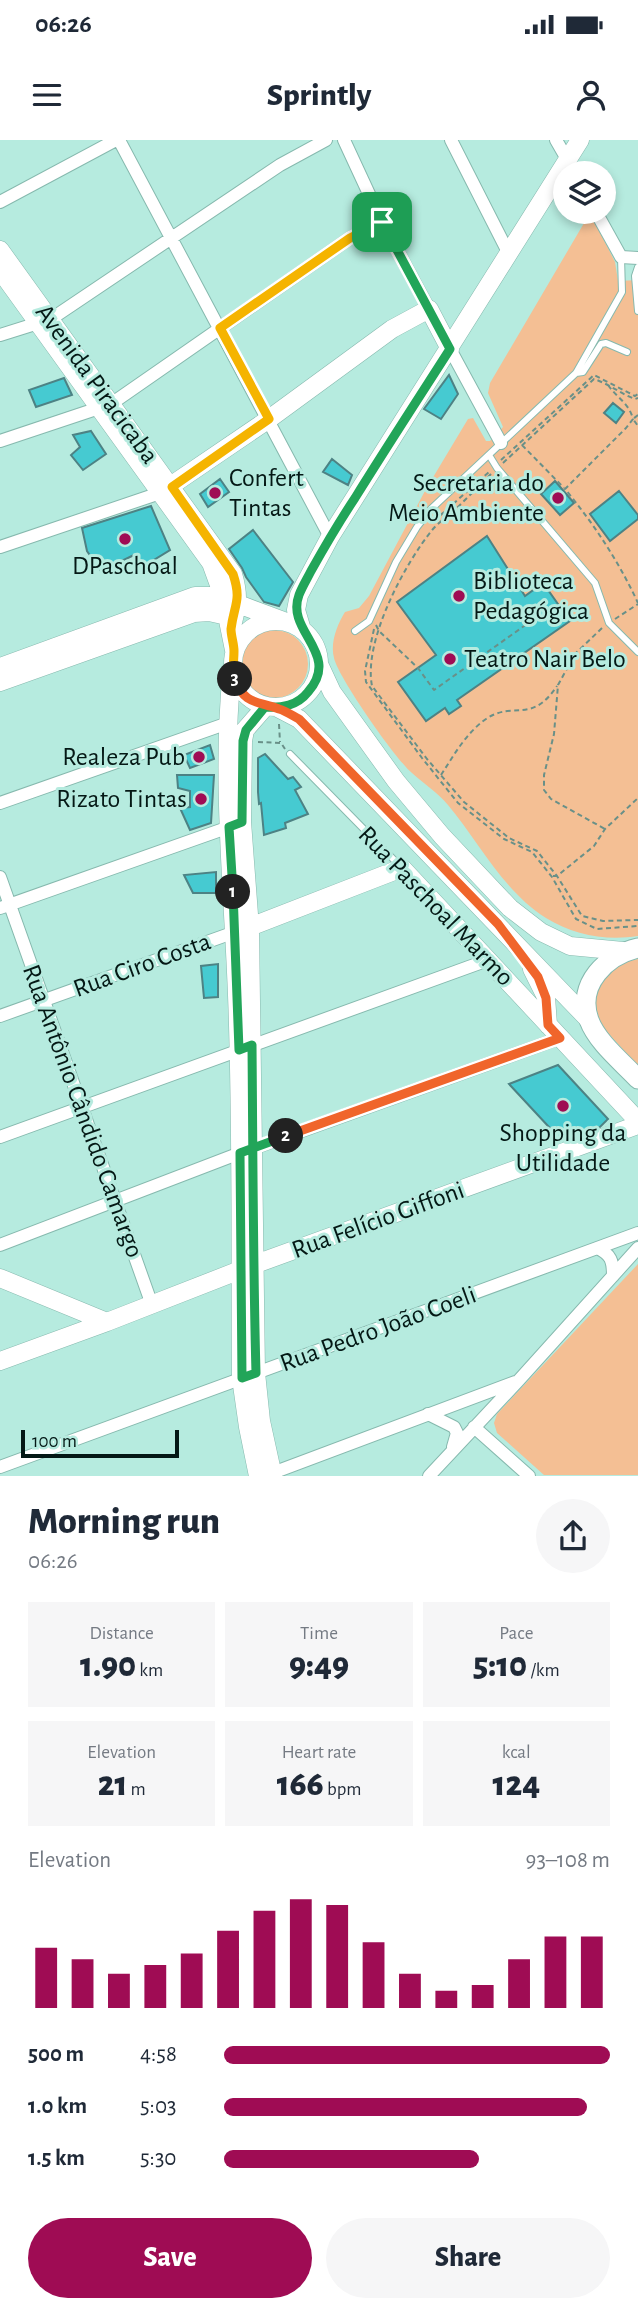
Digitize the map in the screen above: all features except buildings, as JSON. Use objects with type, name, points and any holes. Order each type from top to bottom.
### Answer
[{"type":"main road","points":[[573,161],[580,140]]},
{"type":"main road","points":[[294,626],[299,595],[330,537],[509,254],[553,192]]},
{"type":"main road","name":"Avenida Piracicaba","points":[[0,250],[44,321],[104,406],[233,574],[238,591],[230,611],[234,650],[228,723],[235,825]]},
{"type":"main road","name":"Avenida Piracicaba","points":[[0,270],[44,321]]},
{"type":"main road","points":[[166,490],[392,329],[429,310],[450,349]]},
{"type":"main road","points":[[0,667],[195,596],[230,611],[294,626]]},
{"type":"main road","points":[[0,682],[194,613],[230,611]]},
{"type":"main road","points":[[234,650],[240,639],[260,623],[273,621],[294,626],[311,639],[332,692],[396,781],[442,836],[510,908],[541,932],[570,946],[631,950]]},
{"type":"main road","points":[[267,1475],[248,1427],[246,1048],[235,825],[246,730],[272,707],[291,705],[303,699],[317,677],[319,664]]},
{"type":"main road","points":[[232,671],[243,694],[253,702],[299,719],[588,1019],[598,1036],[638,1079]]},
{"type":"main road","name":"Rua Ciro Costa","points":[[242,930],[402,868]]},
{"type":"main road","name":"Rua Paschoal Marmo","points":[[402,868],[638,1123]]},
{"type":"main road","points":[[498,924],[538,977],[554,1031]]},
{"type":"main road","points":[[588,1019],[587,992],[592,979],[612,958],[631,950]]},
{"type":"main road","name":"Rua Felício Giffoni","points":[[0,1361],[638,1123]]},
{"type":"main road","points":[[0,1278],[107,1322]]},
{"type":"street","points":[[0,202],[118,140],[330,537]]},
{"type":"street","points":[[0,334],[44,321],[280,165],[326,140]]},
{"type":"street","points":[[344,140],[382,222],[429,310]]},
{"type":"street","points":[[451,140],[509,254]]},
{"type":"street","points":[[556,140],[568,161]]},
{"type":"street","points":[[0,441],[104,406],[350,238],[382,222]]},
{"type":"street","points":[[603,224],[621,257],[638,258]]},
{"type":"street","points":[[450,349],[501,443]]},
{"type":"street","points":[[0,547],[166,490]]},
{"type":"street","points":[[0,803],[228,723]]},
{"type":"street","points":[[5,906],[235,825]]},
{"type":"street","name":"Rua Antônio Cândido Camargo","points":[[0,877],[5,906],[43,1001],[152,1305]]},
{"type":"street","name":"Rua Ciro Costa","points":[[0,1016],[242,930]]},
{"type":"street","points":[[0,1138],[488,960]]},
{"type":"street","points":[[0,1245],[554,1031]]},
{"type":"street","name":"Rua Pedro João Coeli","points":[[0,1466],[638,1233]]},
{"type":"street","points":[[597,1248],[607,1252],[613,1263],[613,1276]]},
{"type":"street","points":[[429,1475],[638,1248]]},
{"type":"street","points":[[267,1475],[519,1380]]},
{"type":"street","points":[[428,1414],[454,1427],[457,1433],[452,1451]]},
{"type":"street","points":[[474,1427],[528,1475]]},
{"type":"lane","points":[[355,631],[369,621],[396,562],[431,509],[576,373],[611,316],[622,292],[621,257]]},
{"type":"lane","points":[[638,267],[635,276],[638,311]]},
{"type":"lane","points":[[576,373],[583,372],[601,344],[606,343],[627,352]]},
{"type":"lane","points":[[489,455],[496,467],[594,583],[609,623],[638,652]]},
{"type":"lane","name":"Rua Paschoal Marmo","points":[[290,754],[402,868]]},
{"type":"path","points":[[638,396],[594,375],[435,527],[413,556],[397,585],[379,631],[370,675],[372,686],[458,803],[504,839],[532,852],[552,877],[576,919],[597,929],[638,926]]},
{"type":"path","points":[[520,444],[594,379],[624,395],[635,399],[638,396]]},
{"type":"path","points":[[604,379],[614,394],[626,403],[638,426]]},
{"type":"path","points":[[565,489],[638,415]]},
{"type":"path","points":[[439,776],[464,740],[487,718],[541,705],[558,685],[575,654],[609,623],[638,604],[627,579],[594,525],[565,489],[520,444]]},
{"type":"path","points":[[431,523],[496,467]]},
{"type":"path","points":[[387,594],[372,635],[365,671],[366,682],[439,776],[464,802],[509,838],[537,851],[557,876],[582,916],[603,921],[638,920]]},
{"type":"path","points":[[376,624],[379,631],[418,668],[434,690],[548,609]]},
{"type":"path","points":[[558,685],[554,734],[544,775],[544,790],[551,799],[605,829]]},
{"type":"path","points":[[272,707],[281,744],[290,754]]},
{"type":"path","points":[[243,741],[281,744]]},
{"type":"path","points":[[552,877],[557,876],[594,846],[605,829],[638,799]]},
{"type":"shaded area","points":[[583,224],[596,224],[615,262],[618,281],[638,280],[638,936],[602,937],[567,929],[531,907],[504,880],[448,805],[404,765],[368,718],[334,658],[335,634],[345,612],[359,608],[369,596],[426,489],[468,419],[473,418],[486,441],[490,441],[503,427],[488,393],[490,383]]},
{"type":"shaded area","points":[[274,630],[287,633],[298,640],[305,651],[308,664],[305,677],[298,688],[287,695],[274,698],[261,695],[250,688],[243,677],[240,664],[243,651],[250,640],[261,633]]},
{"type":"shaded area","points":[[638,959],[638,1066],[598,1022],[593,994],[615,964]]},
{"type":"shaded area","points":[[638,1264],[638,1475],[544,1475],[497,1433],[494,1423],[497,1414]]},
{"type":"place","name":"Confert Tintas","points":[[215,493]]},
{"type":"place","name":"Secretaria do Meio Ambiente","points":[[558,498]]},
{"type":"place","name":"DPaschoal","points":[[125,539]]},
{"type":"place","name":"Biblioteca Pedagógica","points":[[459,596]]},
{"type":"place","name":"Teatro Nair Belo","points":[[450,659]]},
{"type":"place","name":"Realeza Pub","points":[[199,757]]},
{"type":"place","name":"Rizato Tintas","points":[[201,799]]},
{"type":"place","name":"Shopping da Utilidade","points":[[563,1106]]},
{"type":"route","points":[[382,222],[350,238],[220,328],[269,419],[172,487],[233,574],[238,591],[238,604],[231,630],[234,650],[232,671],[243,694],[253,702],[265,707],[278,708],[299,719],[498,924],[538,977],[546,998],[548,1025],[560,1038],[253,1149],[240,1153],[242,1378],[256,1373],[253,1265],[253,1149],[252,1045],[239,1050],[229,827],[242,822],[243,741],[250,723],[265,707],[291,705],[303,699],[312,689],[319,664],[317,651],[302,630],[296,610],[299,595],[330,537],[450,349],[382,222]]}]
